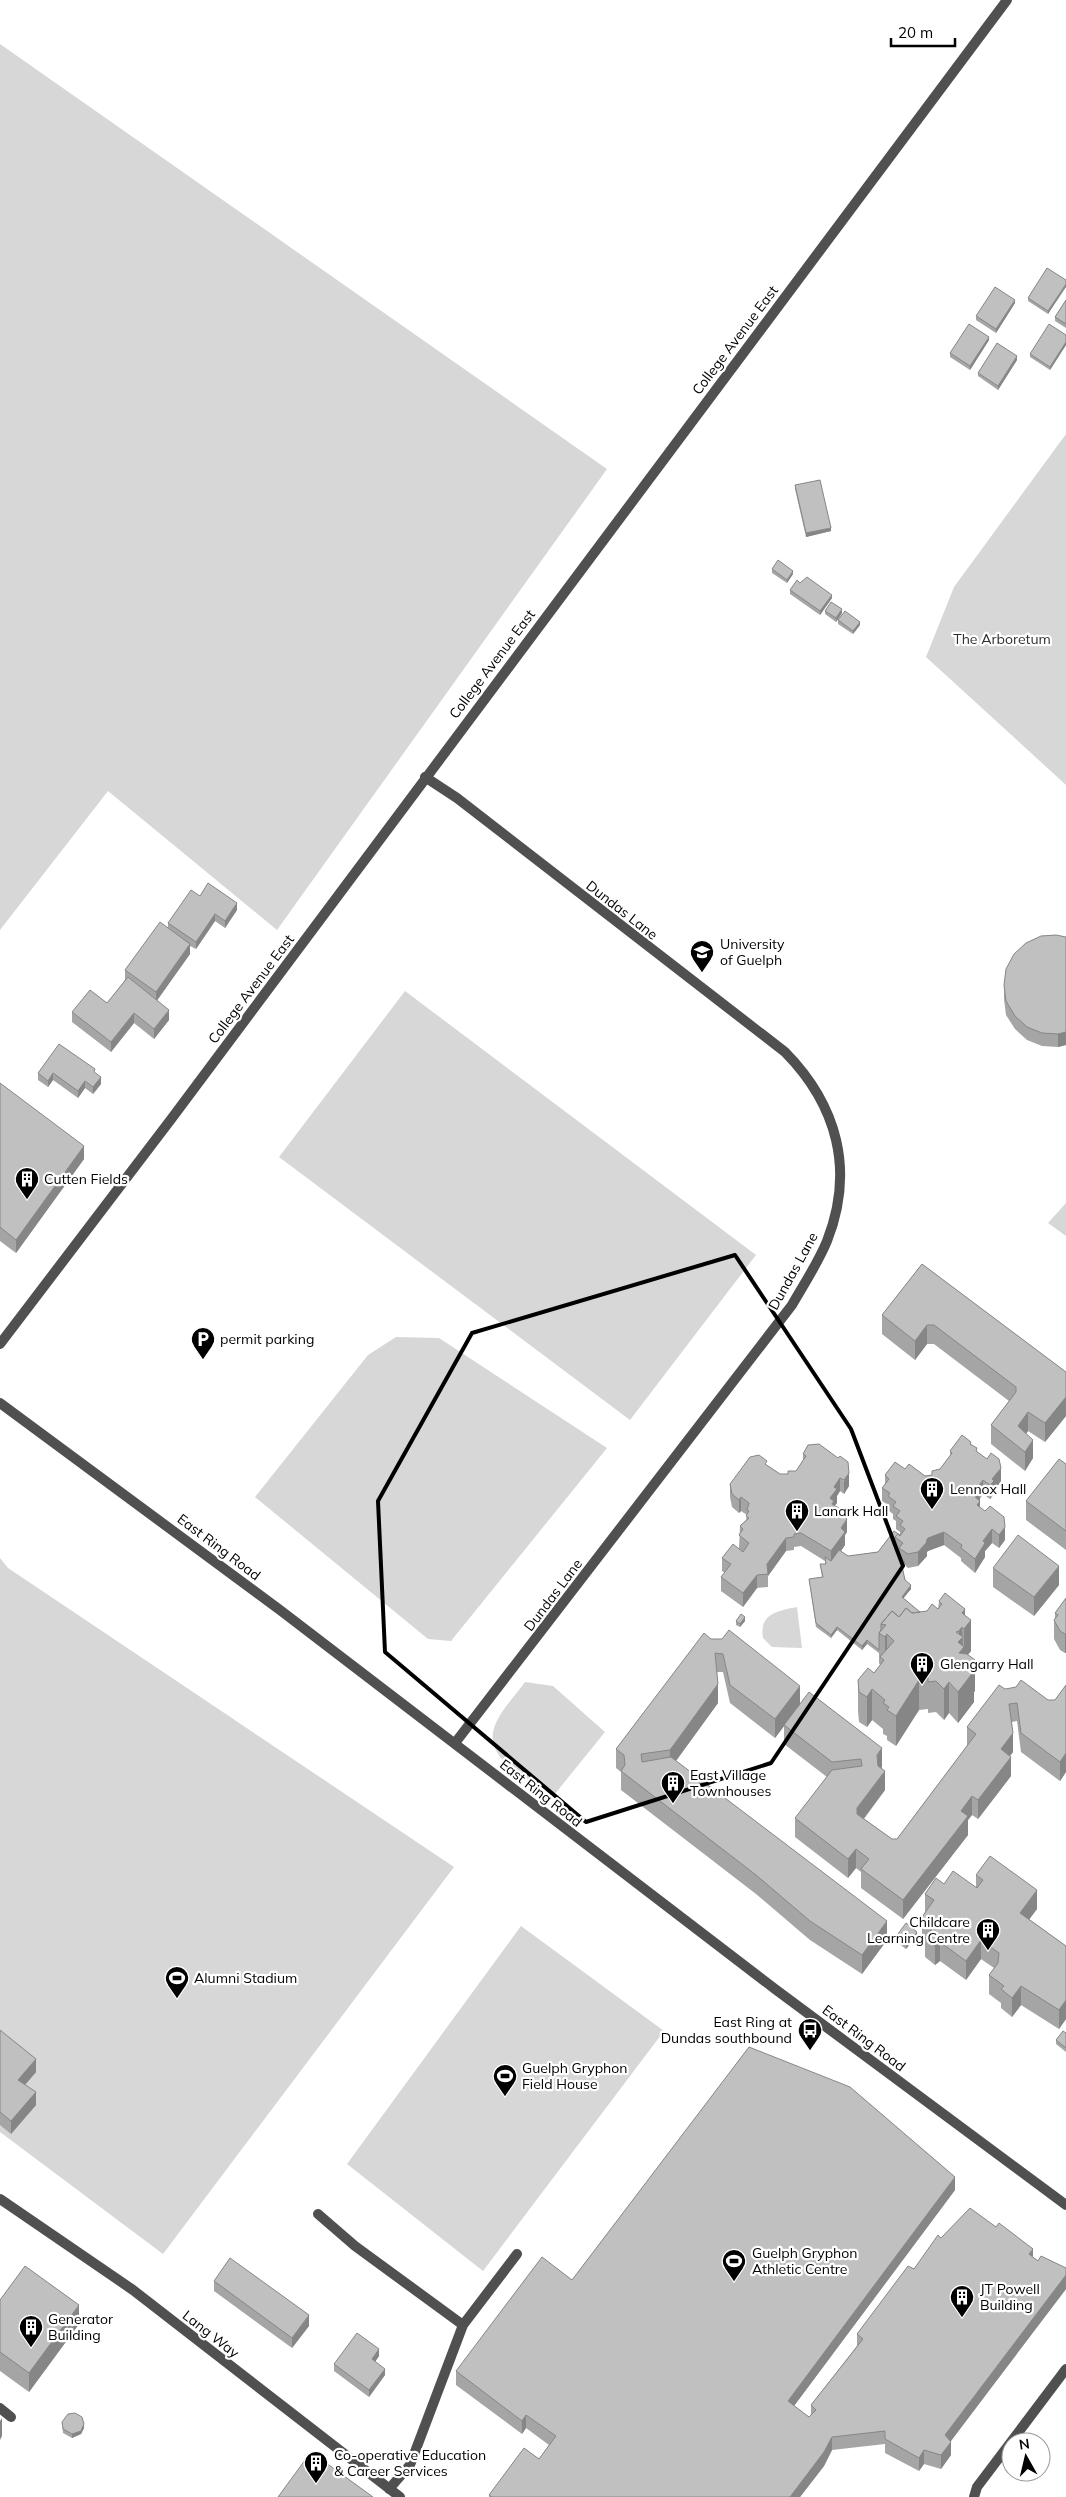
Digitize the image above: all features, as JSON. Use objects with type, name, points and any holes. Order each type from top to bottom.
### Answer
[{"type":"street","name":"College Avenue East","points":[[0,1344],[172,1118],[1007,0]]},
{"type":"street","name":"Dundas Lane","points":[[425,777],[457,798],[785,1052],[801,1069],[825,1105],[837,1144],[840,1163],[840,1182],[827,1240],[792,1305],[455,1743]]},
{"type":"street","name":"East Ring Road","points":[[0,1403],[172,1528],[776,1989],[1066,2205]]},
{"type":"street","name":"Lang Way","points":[[0,2199],[132,2290],[400,2497]]},
{"type":"street","points":[[318,2214],[355,2246],[463,2325]]},
{"type":"street","points":[[389,2489],[410,2465],[463,2325],[517,2254]]},
{"type":"street","points":[[1019,2432],[1066,2369]]},
{"type":"street","points":[[0,2408],[11,2416]]},
{"type":"street","points":[[974,2497],[977,2487],[1001,2455]]},
{"type":"highlighted area","points":[[735,1255],[851,1429],[903,1566],[771,1763],[586,1822],[385,1652],[378,1501],[472,1333]]},
{"type":"green space","points":[[0,44],[607,469],[277,930],[108,791],[0,930]]},
{"type":"green space","name":"The Arboretum","points":[[1066,434],[1066,785],[926,657],[954,587]]},
{"type":"green space","points":[[405,991],[756,1255],[630,1420],[279,1157]]},
{"type":"green space","points":[[1066,1203],[1066,1236],[1048,1223]]},
{"type":"green space","points":[[396,1337],[439,1338],[607,1448],[451,1641],[428,1639],[255,1497],[368,1355]]},
{"type":"green space","name":"Alumni Stadium","points":[[0,1558],[8,1568],[454,1867],[163,2254],[0,2132]]},
{"type":"green space","points":[[797,1607],[802,1648],[772,1647],[763,1638],[762,1630],[767,1619],[776,1612]]},
{"type":"green space","points":[[525,1682],[553,1686],[605,1732],[554,1795],[521,1775],[501,1757],[495,1747],[493,1736],[496,1723],[505,1707]]},
{"type":"green space","name":"Guelph Gryphon Field House","points":[[521,1926],[664,2031],[483,2271],[347,2164]]},
{"type":"building","points":[[1047,268],[1066,280],[1066,284],[1048,311],[1028,298]]},
{"type":"building","points":[[995,287],[1015,300],[996,329],[976,316]]},
{"type":"building","points":[[1066,300],[1066,324],[1055,317]]},
{"type":"building","points":[[969,324],[989,337],[970,366],[950,353]]},
{"type":"building","points":[[1049,324],[1066,335],[1066,342],[1050,367],[1030,354]]},
{"type":"building","points":[[997,343],[1017,356],[998,386],[978,373]]},
{"type":"building","points":[[820,480],[831,528],[806,533],[795,485]]},
{"type":"building","points":[[778,560],[793,571],[787,580],[772,569]]},
{"type":"building","points":[[807,577],[832,595],[820,611],[790,590],[797,580],[800,583]]},
{"type":"building","points":[[831,602],[842,609],[836,618],[825,611]]},
{"type":"building","points":[[845,611],[860,622],[853,631],[838,620]]},
{"type":"building","points":[[208,883],[237,903],[225,921],[215,914],[196,942],[168,923],[191,890],[200,896]]},
{"type":"building","points":[[160,922],[190,944],[156,992],[125,970]]},
{"type":"building","points":[[1056,935],[1066,937],[1066,1032],[1058,1034],[1042,1033],[1027,1027],[1015,1016],[1006,1001],[1004,985],[1006,969],[1014,954],[1026,943],[1041,936]]},
{"type":"building","points":[[128,977],[169,1010],[154,1029],[134,1013],[111,1042],[72,1012],[90,990],[107,1003]]},
{"type":"building","points":[[59,1044],[95,1069],[94,1072],[101,1077],[93,1087],[85,1081],[78,1091],[53,1073],[48,1081],[38,1073]]},
{"type":"building","name":"Cutten Fields","points":[[0,1083],[84,1146],[16,1240],[0,1227]]},
{"type":"building","points":[[922,1264],[1066,1372],[1066,1397],[1045,1423],[1028,1412],[1018,1426],[1033,1440],[1025,1452],[991,1425],[1016,1392],[1016,1387],[934,1325],[927,1325],[915,1341],[882,1315]]},
{"type":"building","name":"Lennox Hall","points":[[962,1435],[971,1442],[970,1444],[977,1448],[976,1451],[987,1459],[991,1453],[999,1459],[1001,1468],[992,1479],[994,1481],[990,1485],[983,1480],[977,1488],[980,1491],[975,1497],[980,1501],[977,1505],[985,1511],[990,1506],[1004,1517],[1005,1527],[999,1535],[992,1529],[983,1541],[985,1543],[975,1559],[961,1548],[962,1545],[944,1532],[928,1538],[927,1542],[918,1552],[908,1554],[899,1548],[903,1543],[895,1537],[898,1534],[900,1536],[905,1529],[900,1525],[903,1521],[896,1516],[900,1511],[893,1506],[896,1502],[888,1496],[890,1493],[882,1488],[889,1479],[885,1475],[895,1462],[905,1469],[909,1464],[925,1476],[932,1475],[932,1471],[940,1469],[952,1453],[950,1451]]},
{"type":"building","name":"Lanark Hall","points":[[819,1444],[838,1458],[840,1456],[848,1462],[849,1473],[844,1480],[840,1478],[834,1487],[837,1489],[830,1498],[834,1501],[832,1504],[842,1510],[840,1513],[847,1519],[841,1528],[845,1532],[831,1551],[801,1533],[794,1534],[794,1537],[786,1538],[767,1564],[768,1574],[757,1575],[743,1593],[721,1577],[731,1564],[722,1558],[733,1544],[743,1552],[749,1543],[739,1535],[743,1529],[740,1526],[749,1518],[746,1516],[749,1511],[747,1510],[749,1503],[741,1497],[739,1500],[732,1494],[730,1484],[750,1457],[759,1455],[767,1461],[765,1464],[780,1474],[788,1474],[788,1471],[796,1471],[806,1456],[803,1454],[808,1445]]},
{"type":"building","points":[[1059,1459],[1066,1464],[1066,1531],[1026,1501]]},
{"type":"building","points":[[894,1531],[900,1535],[898,1534],[895,1537],[895,1547],[899,1550],[899,1558],[905,1562],[902,1566],[905,1580],[911,1585],[902,1597],[920,1612],[912,1613],[906,1608],[899,1617],[892,1611],[881,1624],[879,1650],[867,1640],[862,1646],[837,1627],[831,1635],[816,1623],[809,1579],[823,1577],[820,1564],[826,1564],[825,1557],[831,1561],[839,1550],[848,1556],[878,1552]]},
{"type":"building","points":[[1018,1535],[1059,1566],[1034,1597],[993,1568]]},
{"type":"building","points":[[945,1593],[965,1609],[962,1613],[971,1620],[964,1629],[962,1627],[956,1632],[963,1637],[958,1642],[964,1647],[959,1653],[967,1654],[975,1660],[969,1668],[974,1671],[958,1692],[949,1682],[944,1689],[936,1681],[928,1682],[928,1678],[919,1680],[896,1716],[887,1710],[889,1707],[883,1703],[885,1700],[872,1689],[867,1697],[859,1692],[858,1680],[868,1668],[874,1673],[884,1660],[880,1657],[894,1641],[887,1634],[885,1637],[879,1633],[886,1625],[881,1624],[892,1611],[899,1617],[906,1608],[912,1613],[927,1611],[932,1604],[938,1609],[942,1604],[939,1601]]},
{"type":"building","points":[[1066,1598],[1065,1634],[1060,1631],[1054,1620],[1058,1615],[1055,1613]]},
{"type":"building","points":[[741,1614],[745,1617],[740,1624],[736,1621]]},
{"type":"building","name":"East Village Townhouses","points":[[729,1630],[800,1686],[775,1719],[730,1685],[723,1654],[715,1653],[718,1684],[670,1750],[641,1754],[642,1762],[671,1757],[887,1921],[862,1955],[810,1921],[756,1875],[621,1771],[625,1765],[624,1755],[616,1749],[704,1633],[711,1639],[722,1639]]},
{"type":"building","name":"East Village Townhouses","points":[[1021,1680],[1048,1700],[1055,1700],[1066,1685],[1066,1753],[1060,1762],[1021,1733],[1017,1703],[1009,1704],[1013,1733],[1001,1749],[1011,1757],[978,1800],[972,1796],[961,1811],[968,1816],[903,1900],[861,1869],[869,1859],[856,1849],[848,1859],[795,1818],[832,1770],[862,1766],[861,1759],[832,1762],[784,1725],[809,1692],[882,1748],[877,1755],[878,1766],[885,1771],[857,1808],[857,1814],[892,1839],[897,1839],[976,1734],[967,1727],[999,1685],[1005,1689],[1016,1687]]},
{"type":"building","name":"Childcare Learning Centre","points":[[990,1856],[1037,1890],[1020,1913],[1066,1946],[1066,2000],[1059,2010],[1021,1986],[1012,1998],[1001,1989],[1004,1986],[989,1975],[998,1963],[999,1953],[981,1940],[966,1961],[940,1942],[935,1946],[925,1938],[934,1926],[922,1917],[934,1900],[925,1894],[936,1878],[944,1884],[953,1871],[977,1888],[983,1880],[976,1875]]},
{"type":"building","points":[[906,1923],[917,1932],[906,1946],[895,1938]]},
{"type":"building","points":[[0,2030],[36,2059],[18,2080],[36,2092],[11,2121],[0,2112]]},
{"type":"building","points":[[1063,2031],[1066,2033],[1066,2048],[1056,2040]]},
{"type":"building","name":"Guelph Gryphon Athletic Centre","points":[[749,2047],[850,2087],[955,2177],[788,2401],[809,2417],[816,2410],[811,2405],[863,2339],[857,2334],[908,2266],[914,2269],[938,2235],[941,2238],[970,2208],[996,2227],[999,2223],[1033,2249],[1029,2254],[1038,2261],[1041,2256],[1066,2268],[1066,2275],[945,2435],[951,2442],[941,2455],[924,2450],[919,2458],[885,2439],[885,2431],[832,2437],[824,2452],[790,2497],[492,2497],[489,2495],[524,2448],[539,2459],[556,2436],[526,2415],[522,2421],[456,2371],[542,2257],[572,2280]]},
{"type":"building","points":[[230,2258],[309,2315],[292,2338],[214,2281]]},
{"type":"building","name":"Generator Building","points":[[25,2266],[79,2305],[29,2373],[0,2352],[0,2300]]},
{"type":"building","points":[[357,2333],[379,2349],[372,2359],[385,2369],[369,2390],[334,2364]]},
{"type":"building","points":[[75,2413],[82,2417],[84,2424],[81,2431],[72,2434],[63,2429],[62,2422],[68,2414]]},
{"type":"building","points":[[311,2452],[373,2497],[278,2497]]},
{"type":"place","name":"University of Guelph","points":[[702,973]]},
{"type":"place","name":"Cutten Fields","points":[[27,1200]]},
{"type":"place","name":"permit parking","points":[[203,1360]]},
{"type":"place","name":"Lennox Hall","points":[[932,1510]]},
{"type":"place","name":"Lanark Hall","points":[[797,1532]]},
{"type":"place","name":"Glengarry Hall","points":[[922,1685]]},
{"type":"place","name":"East Village Townhouses","points":[[673,1804]]},
{"type":"place","name":"Childcare Learning Centre","points":[[988,1951]]},
{"type":"place","name":"Alumni Stadium","points":[[177,1999]]},
{"type":"place","name":"East Ring at Dundas southbound","points":[[810,2051]]},
{"type":"place","name":"Guelph Gryphon Field House","points":[[505,2097]]},
{"type":"place","name":"Guelph Gryphon Athletic Centre","points":[[734,2282]]},
{"type":"place","name":"JT Powell Building","points":[[962,2318]]},
{"type":"place","name":"Generator Building","points":[[31,2348]]},
{"type":"place","name":"Co-operative Education & Career Services","points":[[316,2484]]}]
